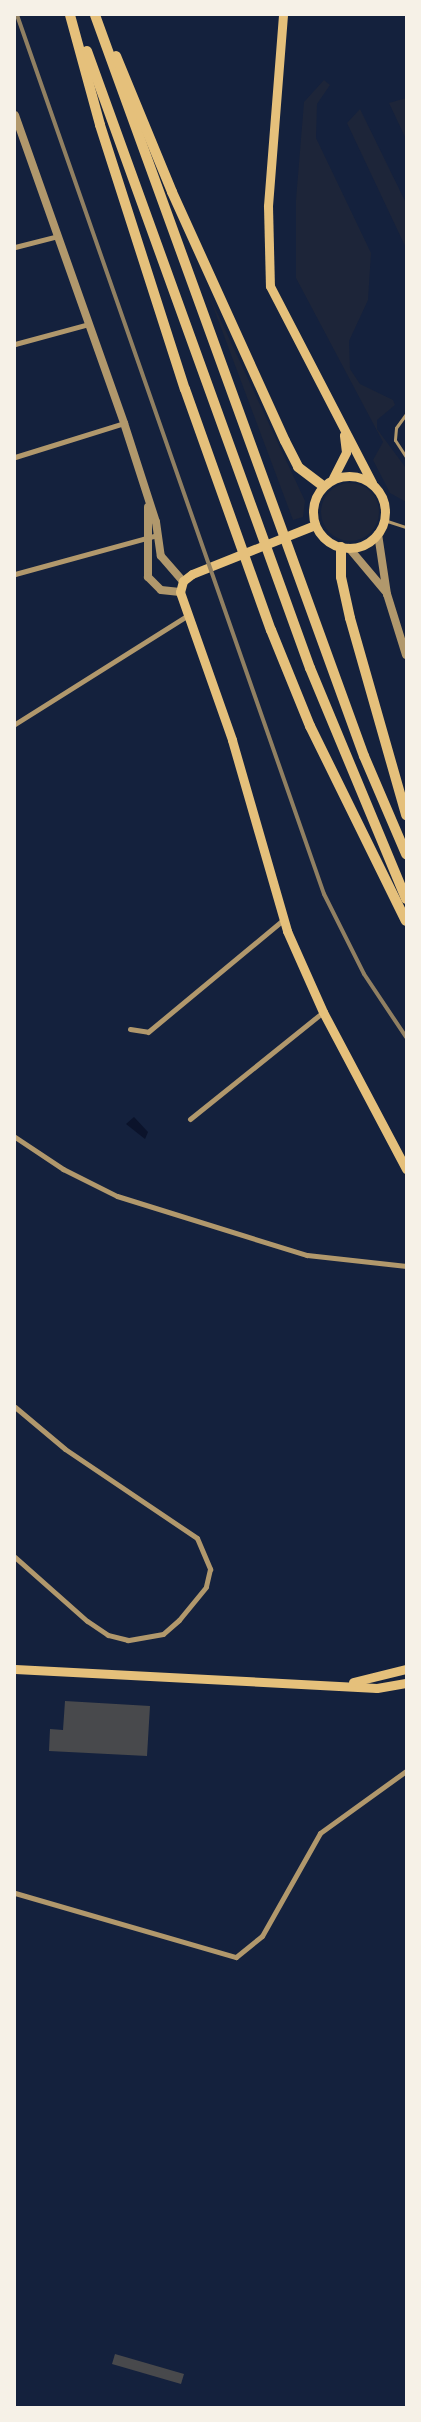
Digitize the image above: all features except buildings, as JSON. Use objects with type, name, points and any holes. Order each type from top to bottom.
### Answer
[{"type":"highway","points":[[72,15],[100,125],[185,389],[242,553],[310,726],[406,921]]},
{"type":"highway","points":[[72,15],[310,668],[406,899]]},
{"type":"highway","points":[[95,15],[364,756],[406,854]]},
{"type":"highway","points":[[100,15],[172,192],[285,441],[298,467],[323,486]]},
{"type":"highway","points":[[345,548],[341,577],[350,618],[406,815]]},
{"type":"main road","points":[[284,15],[268,206],[270,286],[344,433],[383,500],[384,520],[378,534],[345,548],[321,535],[315,525],[312,511],[323,486],[333,478],[346,452],[344,433]]},
{"type":"main road","points":[[333,478],[346,475],[372,483]]},
{"type":"main road","points":[[315,525],[192,574],[183,581],[180,592],[232,740],[283,920],[323,1012],[406,1169]]},
{"type":"main road","points":[[15,1669],[345,1684],[377,1688],[406,1683]]},
{"type":"main road","points":[[345,1684],[406,1669]]},
{"type":"street","points":[[15,116],[124,423],[158,535],[161,556],[183,581]]},
{"type":"street","points":[[15,247],[58,236]]},
{"type":"street","points":[[15,344],[89,324]]},
{"type":"street","points":[[15,457],[124,423]]},
{"type":"street","points":[[148,506],[146,538],[150,582],[161,590],[180,592]]},
{"type":"street","points":[[378,534],[387,594],[406,656]]},
{"type":"street","points":[[15,574],[158,535]]},
{"type":"street","points":[[345,548],[387,594]]},
{"type":"street","points":[[15,724],[188,615]]},
{"type":"street","points":[[130,1029],[148,1032],[283,920]]},
{"type":"street","points":[[190,1119],[323,1012]]},
{"type":"street","points":[[15,1136],[63,1169],[117,1196],[316,1257],[406,1266]]},
{"type":"street","points":[[15,1407],[87,1465],[197,1538],[210,1569],[197,1601],[168,1629],[128,1640],[108,1635],[87,1621],[15,1557]]},
{"type":"street","points":[[15,1893],[236,1957],[262,1936],[320,1833],[406,1771]]},
{"type":"lane","points":[[406,414],[396,428],[395,440],[406,457]]},
{"type":"lane","points":[[384,520],[406,527]]},
{"type":"shaded area","points":[[324,80],[330,85],[317,104],[316,138],[371,253],[368,300],[349,341],[350,369],[360,384],[393,400],[395,405],[377,420],[377,429],[406,468],[406,502],[390,493],[373,460],[383,442],[296,278],[296,200],[304,102]]},
{"type":"shaded area","points":[[406,98],[406,139],[389,103]]},
{"type":"shaded area","points":[[360,109],[406,203],[406,248],[347,123]]},
{"type":"shaded area","points":[[208,293],[305,501],[303,517],[293,520]]},
{"type":"shaded area","points":[[350,483],[361,485],[374,496],[379,512],[377,523],[366,536],[350,541],[339,539],[326,528],[321,512],[323,501],[334,488]]},
{"type":"shaded area","points":[[134,1117],[148,1132],[145,1139],[126,1124]]},
{"type":"railway","points":[[17,15],[324,894],[364,974],[406,1037]]}]
